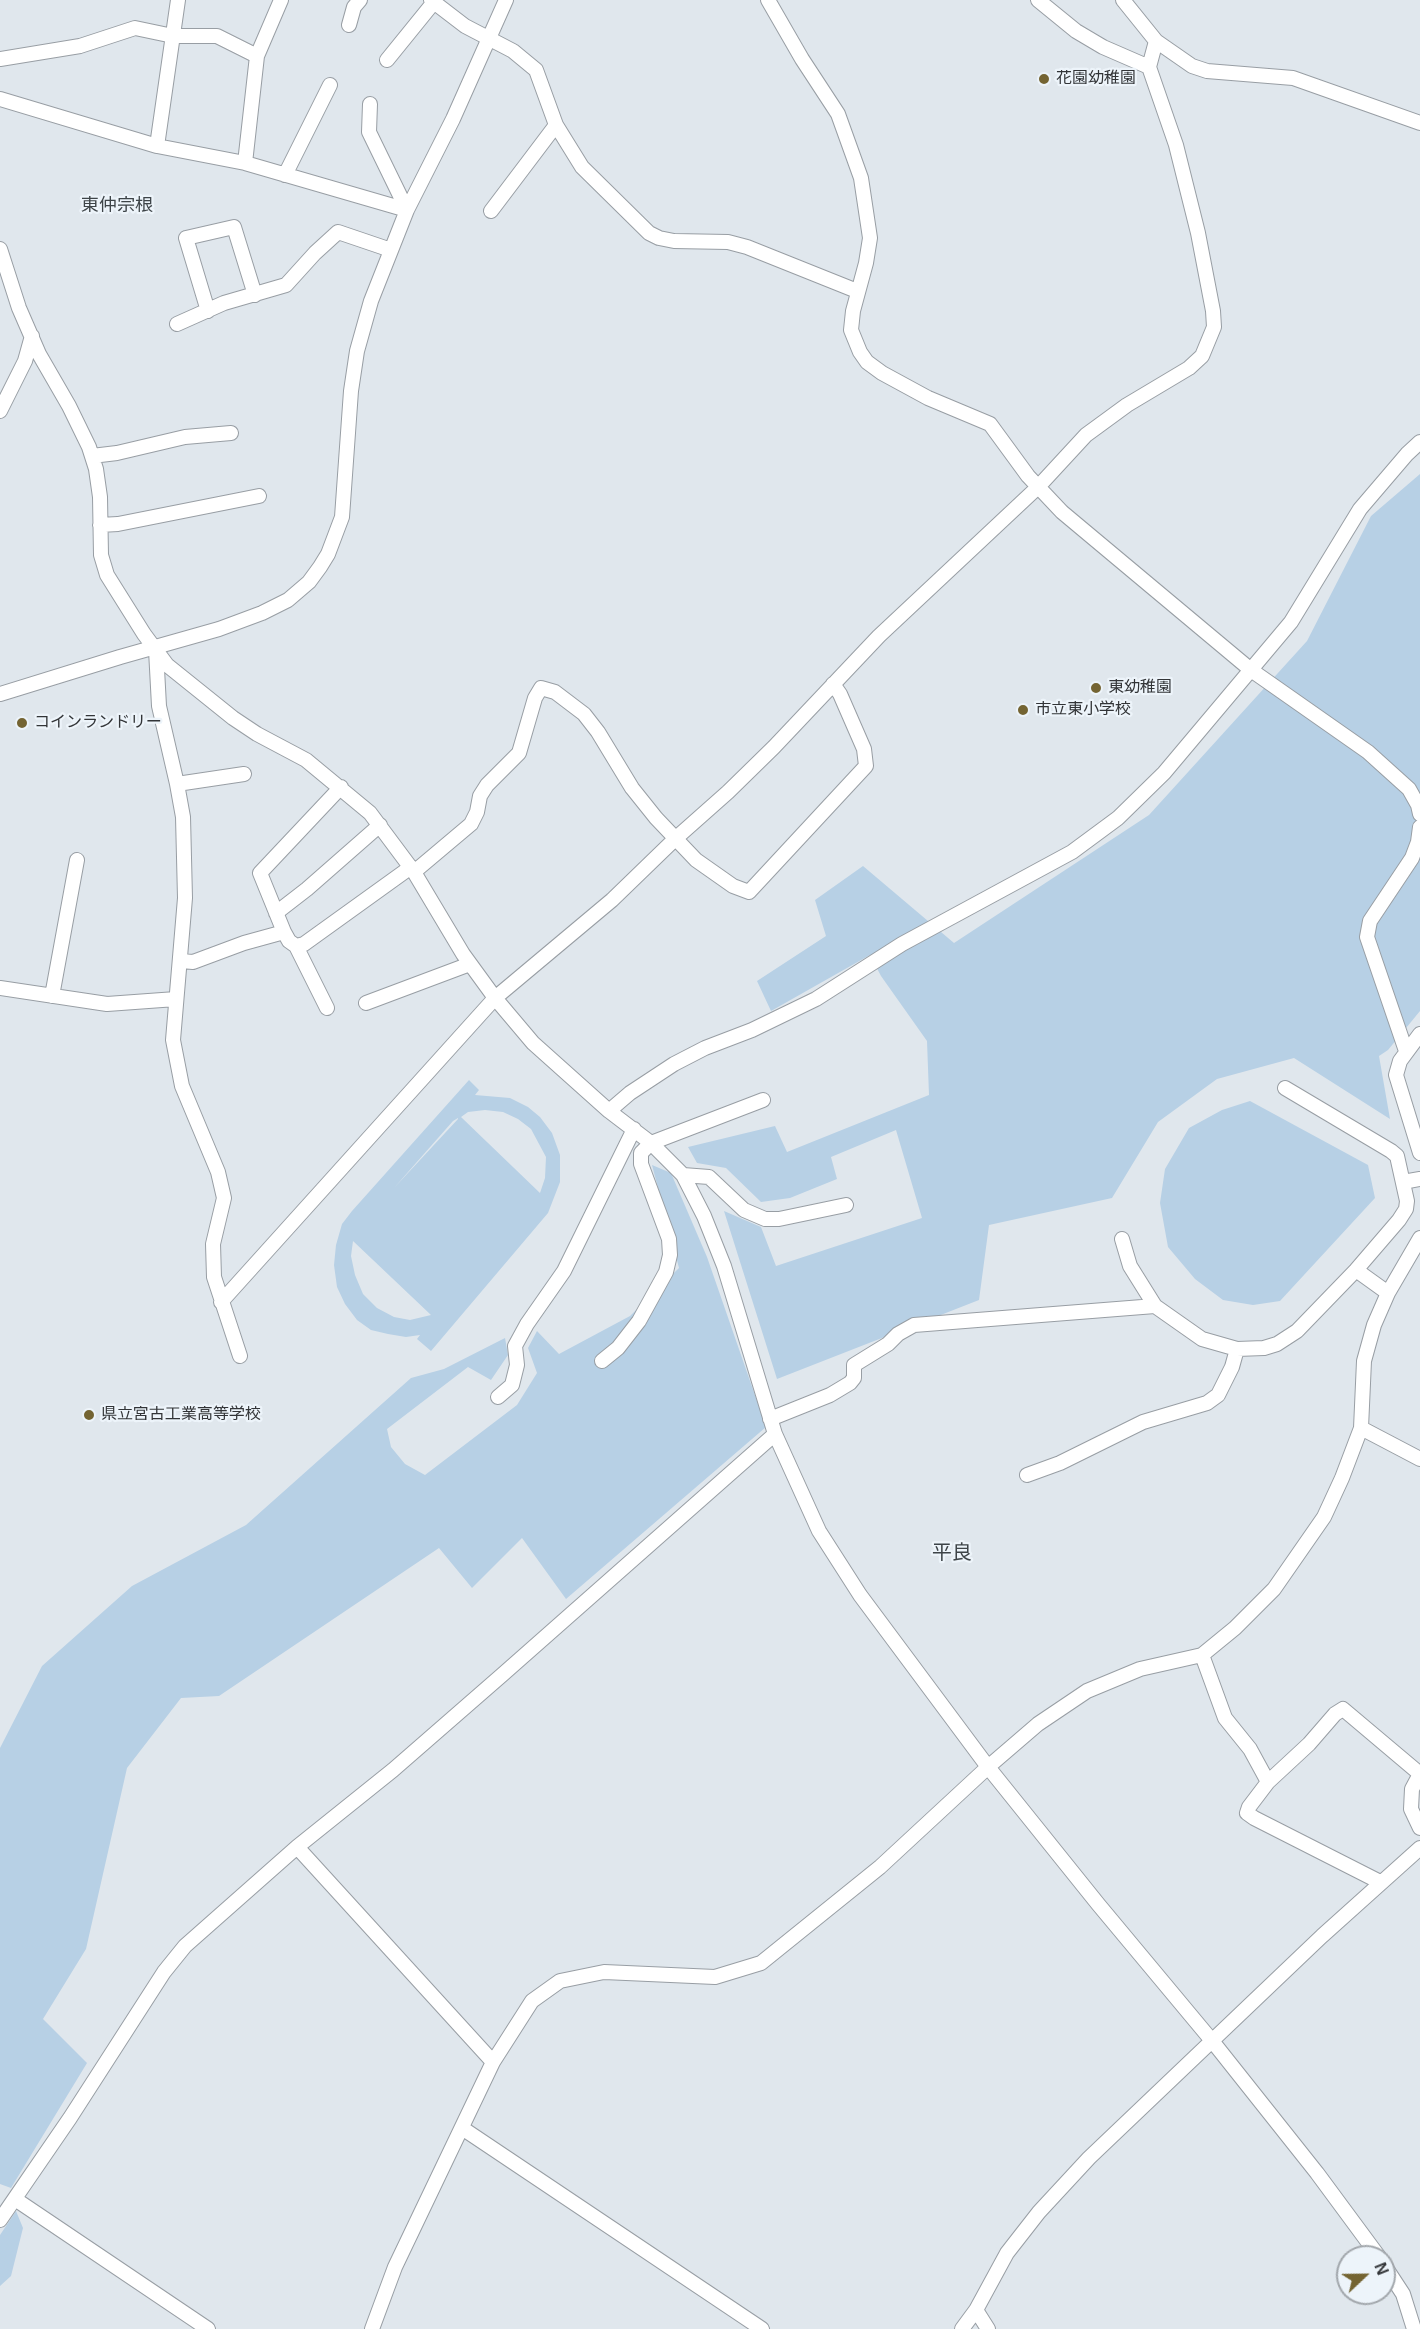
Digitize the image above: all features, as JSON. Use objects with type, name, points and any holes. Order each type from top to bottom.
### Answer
[{"type":"street","points":[[157,146],[178,0]]},
{"type":"street","points":[[245,163],[257,56],[281,0]]},
{"type":"street","points":[[349,25],[354,7],[360,0]]},
{"type":"street","points":[[0,694],[219,629],[276,607],[309,582],[328,554],[342,517],[351,391],[357,351],[371,301],[407,210],[433,161],[490,40],[506,0]]},
{"type":"street","points":[[768,0],[802,60],[838,114],[861,178],[870,238],[866,263],[857,291],[851,330],[867,362],[882,373],[928,398],[990,424],[1038,487],[1094,539],[1251,670],[1368,752],[1409,789],[1420,814]]},
{"type":"street","points":[[1038,0],[1076,31],[1103,47],[1149,67]]},
{"type":"street","points":[[1123,0],[1156,41],[1192,66],[1207,71],[1293,78],[1420,123]]},
{"type":"street","points":[[387,60],[432,1],[465,26],[513,51],[536,70],[556,124],[582,167],[649,232],[659,238],[674,241],[728,243],[747,247],[857,291]]},
{"type":"street","points":[[0,58],[80,45],[135,28],[173,36],[217,36],[257,56]]},
{"type":"street","points":[[221,1302],[495,998],[612,900],[728,792],[879,636],[1038,487],[1086,435],[1127,405],[1189,368],[1202,356],[1214,327],[1209,283],[1176,145],[1149,67],[1156,41]]},
{"type":"street","points":[[285,175],[330,85]]},
{"type":"street","points":[[0,99],[157,146],[245,163],[407,210]]},
{"type":"street","points":[[370,104],[369,132],[407,210]]},
{"type":"street","points":[[491,211],[556,124]]},
{"type":"street","points":[[208,311],[186,238],[234,227],[255,295]]},
{"type":"street","points":[[177,324],[224,303],[286,285],[338,232],[391,250]]},
{"type":"street","points":[[0,249],[15,298],[39,354],[74,415],[92,456],[100,497],[101,555],[107,575],[144,634],[167,665],[233,718],[256,734],[306,760],[370,813],[413,869],[470,964],[533,1043],[609,1111],[651,1143],[683,1175],[704,1216],[724,1266],[775,1434],[819,1531],[860,1594],[988,1767],[1213,2042],[1317,2173],[1370,2245]]},
{"type":"street","points":[[0,411],[25,361],[32,336]]},
{"type":"street","points":[[92,456],[117,453],[185,437],[231,433]]},
{"type":"street","points":[[609,1111],[630,1093],[674,1064],[816,999],[902,944],[1032,875],[1096,836],[1134,804],[1164,773],[1291,622],[1360,509],[1420,442]]},
{"type":"street","points":[[100,525],[117,524],[259,496]]},
{"type":"street","points":[[156,648],[159,706],[183,817],[185,871],[173,1040],[182,1086],[218,1172],[224,1198],[213,1244],[214,1277],[240,1356]]},
{"type":"street","points":[[296,946],[304,944],[413,869],[471,824],[477,812],[480,796],[487,785],[519,753],[537,691],[541,687],[555,692],[584,714],[598,732],[632,788],[696,860],[733,886],[749,892],[866,766],[864,749],[840,694],[833,684]]},
{"type":"street","points":[[177,784],[244,774]]},
{"type":"street","points":[[327,1008],[296,946],[289,941],[284,932],[260,873],[341,788]]},
{"type":"street","points":[[276,913],[380,825]]},
{"type":"street","points":[[1406,1051],[1367,937],[1371,921],[1412,858],[1418,842],[1420,827]]},
{"type":"street","points":[[52,996],[77,860]]},
{"type":"street","points":[[180,961],[193,962],[284,932]]},
{"type":"street","points":[[366,1003],[470,964]]},
{"type":"street","points":[[0,988],[107,1004],[176,999]]},
{"type":"street","points":[[1420,1034],[1400,1061],[1396,1075],[1420,1153]]},
{"type":"street","points":[[1122,1239],[1130,1266],[1155,1306],[1202,1339],[1237,1349],[1264,1348],[1297,1331],[1356,1270],[1399,1220],[1406,1209],[1407,1201],[1397,1156],[1285,1088]]},
{"type":"street","points":[[602,1361],[618,1348],[639,1321],[666,1272],[670,1255],[669,1239],[641,1164],[641,1154],[651,1143],[763,1100]]},
{"type":"street","points":[[498,1397],[512,1385],[517,1365],[515,1346],[527,1324],[564,1271],[634,1129]]},
{"type":"street","points":[[683,1175],[709,1177],[744,1210],[765,1219],[779,1220],[846,1205]]},
{"type":"street","points":[[1403,1182],[1420,1179]]},
{"type":"street","points":[[372,2329],[395,2267],[493,2062],[532,2001],[560,1981],[604,1972],[715,1977],[761,1963],[880,1867],[1038,1724],[1087,1691],[1140,1669],[1203,1654],[1235,1628],[1274,1589],[1324,1517],[1342,1478],[1361,1428],[1364,1361],[1374,1325],[1388,1293],[1420,1238]]},
{"type":"street","points":[[1356,1270],[1388,1293]]},
{"type":"street","points":[[770,1419],[830,1395],[850,1383],[854,1378],[854,1365],[914,1325],[1155,1306]]},
{"type":"street","points":[[1027,1475],[1060,1463],[1143,1422],[1207,1403],[1218,1395],[1232,1367],[1237,1349]]},
{"type":"street","points":[[1361,1428],[1420,1460]]},
{"type":"street","points":[[0,2220],[174,1958],[185,1946],[297,1847],[393,1770],[775,1434]]},
{"type":"street","points":[[1203,1654],[1226,1718],[1250,1749],[1268,1782]]},
{"type":"street","points":[[1380,1882],[1247,1813],[1249,1807],[1268,1782],[1309,1744],[1335,1714],[1343,1709],[1420,1774],[1412,1789],[1411,1809],[1420,1828]]},
{"type":"street","points":[[297,1847],[493,2062]]},
{"type":"street","points":[[962,2329],[976,2310],[1007,2253],[1039,2212],[1104,2142],[1213,2042],[1380,1882],[1419,1851]]},
{"type":"street","points":[[462,2128],[762,2329]]},
{"type":"street","points":[[15,2199],[208,2329]]},
{"type":"street","points":[[1396,2284],[1402,2294],[1414,2329]]},
{"type":"street","points":[[976,2310],[988,2329]]},
{"type":"shaded area","points":[[1420,474],[1420,1011],[1388,1050],[1379,1056],[1390,1119],[1294,1058],[1217,1079],[1158,1122],[1112,1198],[989,1225],[979,1300],[777,1379],[724,1211],[761,1227],[776,1266],[922,1218],[896,1130],[831,1157],[837,1179],[790,1198],[761,1202],[726,1168],[697,1163],[688,1147],[775,1126],[787,1152],[929,1095],[927,1041],[881,976],[870,955],[771,1011],[757,981],[826,936],[815,900],[863,866],[954,943],[1149,815],[1307,641],[1371,516]]},
{"type":"shaded area","points":[[469,1080],[479,1090],[475,1095],[510,1098],[528,1107],[540,1117],[552,1133],[560,1155],[560,1182],[548,1213],[431,1351],[417,1339],[420,1335],[406,1337],[371,1330],[357,1320],[345,1304],[337,1287],[334,1265],[336,1245],[342,1224]],"holes":[[[485,1110],[503,1112],[518,1119],[531,1129],[546,1157],[545,1178],[540,1193],[461,1117],[468,1112]],[[458,1118],[394,1188],[453,1121]],[[353,1241],[431,1315],[410,1320],[394,1317],[377,1308],[363,1294],[355,1275],[351,1256]]]},
{"type":"shaded area","points":[[1250,1101],[1368,1165],[1375,1198],[1280,1301],[1253,1305],[1223,1300],[1195,1279],[1168,1247],[1160,1203],[1165,1169],[1189,1128],[1222,1110]]},
{"type":"shaded area","points":[[652,1165],[671,1173],[707,1257],[766,1427],[566,1599],[522,1538],[472,1588],[439,1548],[219,1696],[181,1698],[127,1768],[86,1949],[43,2019],[87,2063],[11,2188],[0,2184],[0,1748],[42,1666],[132,1586],[246,1525],[411,1378],[444,1369],[505,1338],[508,1355],[491,1380],[468,1367],[387,1429],[391,1447],[405,1464],[425,1475],[517,1405],[537,1373],[528,1348],[537,1331],[559,1354],[630,1316],[679,1268]]},
{"type":"shaded area","points":[[16,2211],[23,2228],[11,2276],[0,2286],[0,2235]]},
{"type":"place","name":"花園幼稚園","points":[[1044,79]]},
{"type":"place","name":"東幼稚園","points":[[1096,688]]},
{"type":"place","name":"市立東小学校","points":[[1023,710]]},
{"type":"place","name":"コインランドリー","points":[[22,723]]},
{"type":"place","name":"県立宮古工業高等学校","points":[[89,1415]]},
{"type":"district","name":"東仲宗根","points":[[117,206]]},
{"type":"district","name":"平良","points":[[952,1553]]}]
